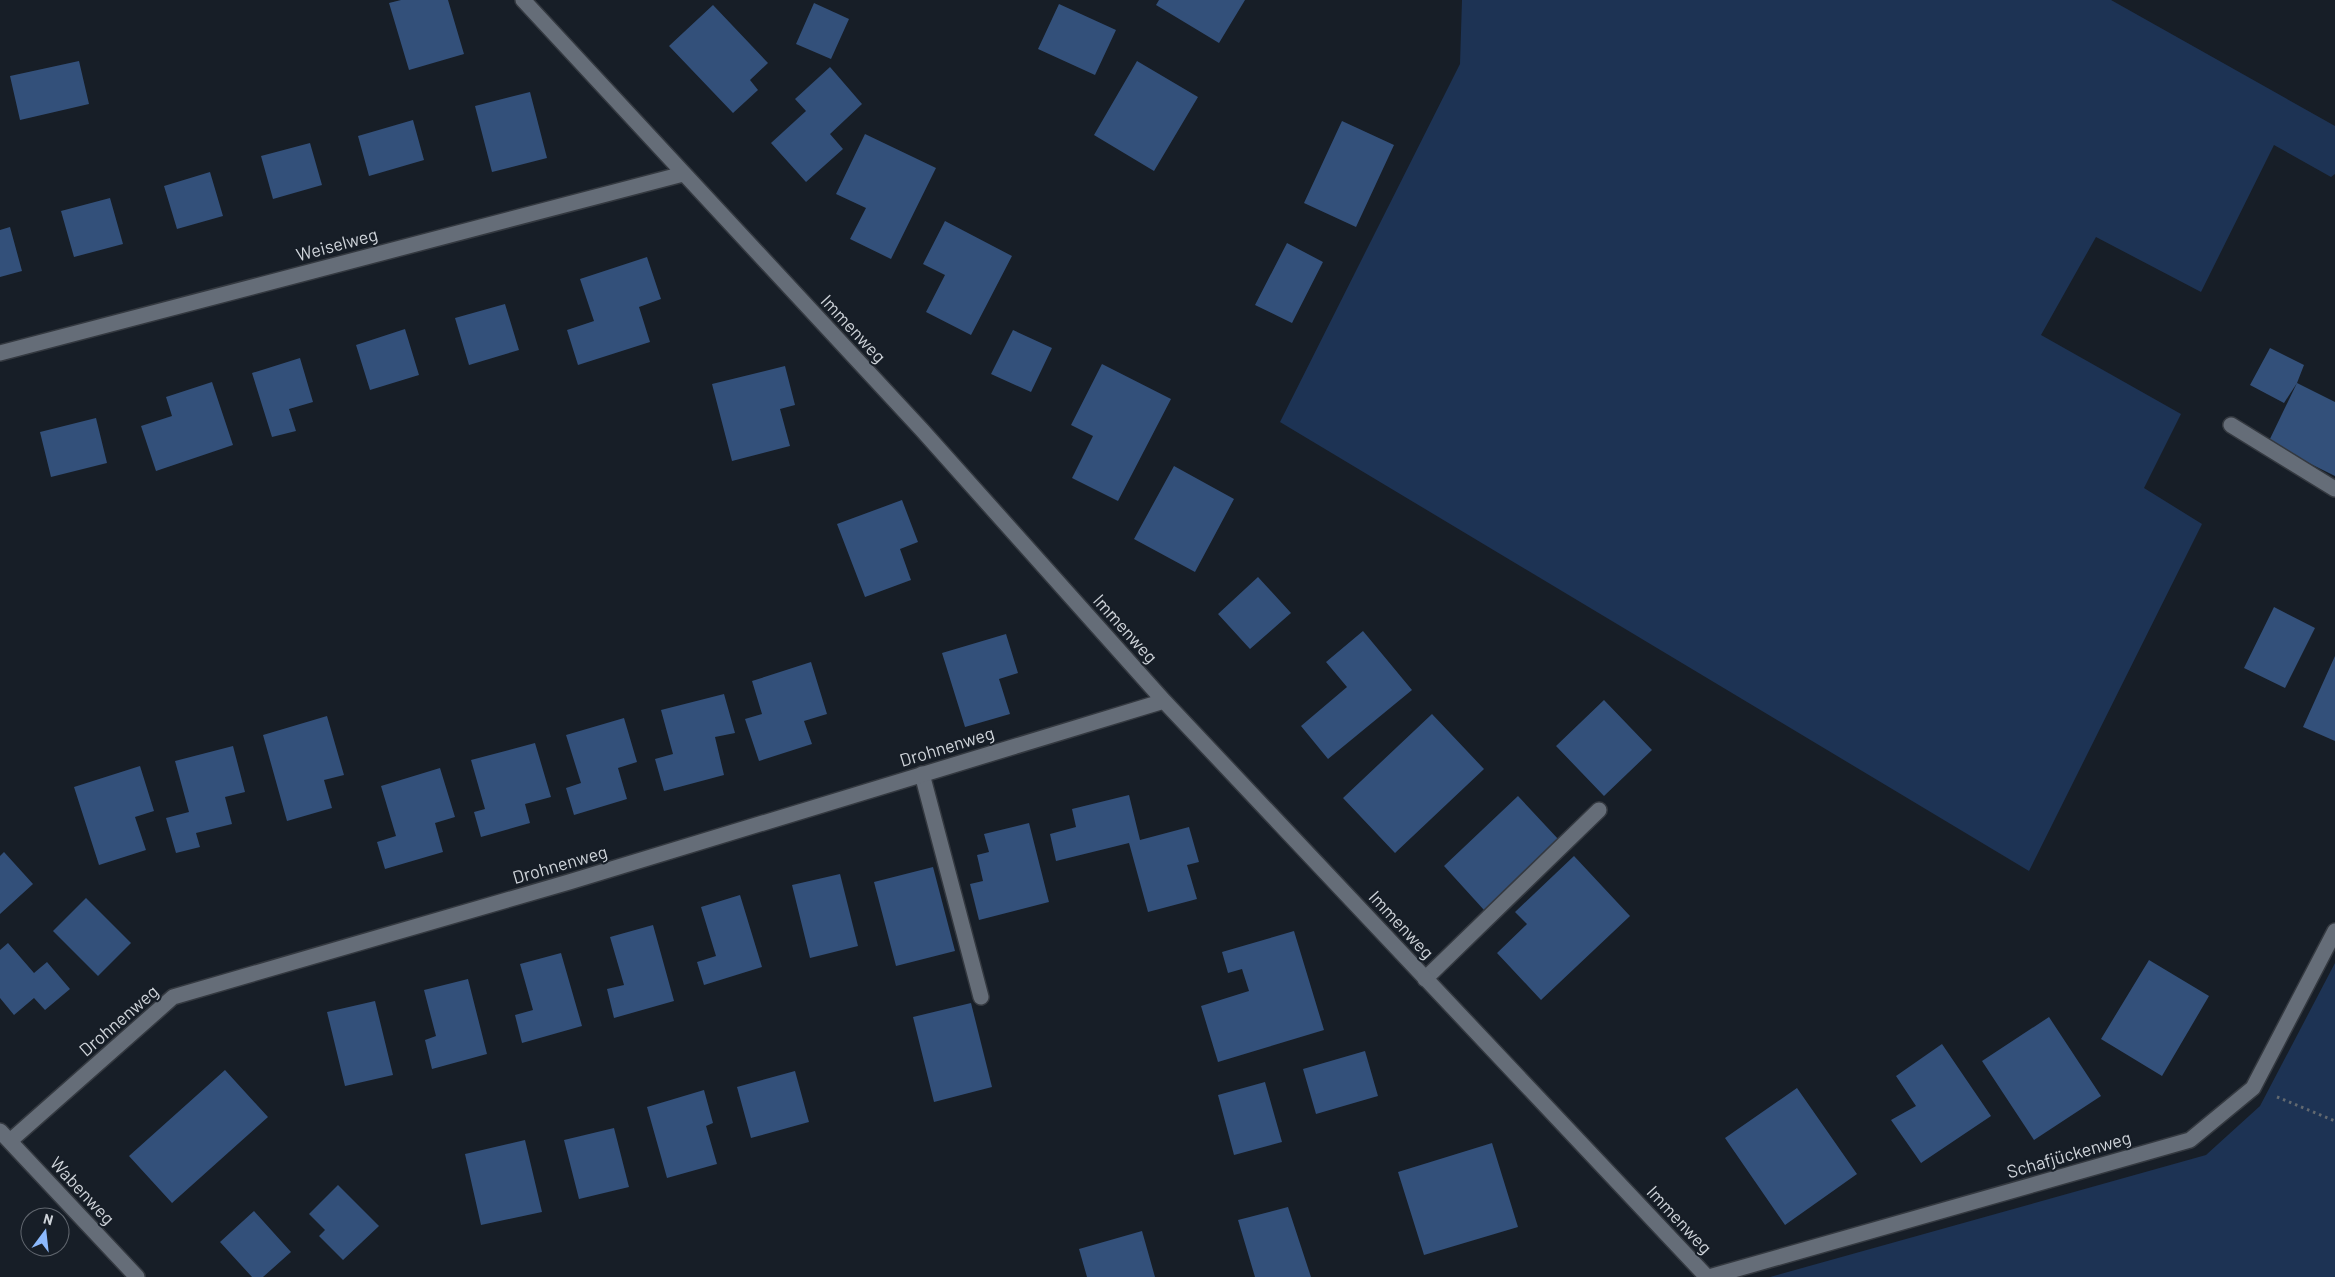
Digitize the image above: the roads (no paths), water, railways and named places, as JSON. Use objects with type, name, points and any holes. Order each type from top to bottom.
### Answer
[{"type":"street","name":"Immenweg","points":[[523,0],[922,430],[1164,701],[1708,1277]]},
{"type":"street","name":"Weiselweg","points":[[0,353],[683,174]]},
{"type":"street","points":[[2231,425],[2335,488]]},
{"type":"street","name":"Drohnenweg","points":[[5,1136],[173,997],[569,882],[1164,701]]},
{"type":"street","points":[[922,774],[982,997]]},
{"type":"street","points":[[1426,979],[1599,810]]},
{"type":"street","name":"Schafjückenweg","points":[[1708,1277],[2190,1140],[2253,1088],[2335,930]]},
{"type":"street","name":"Wabenweg","points":[[5,1136],[137,1277]]}]
